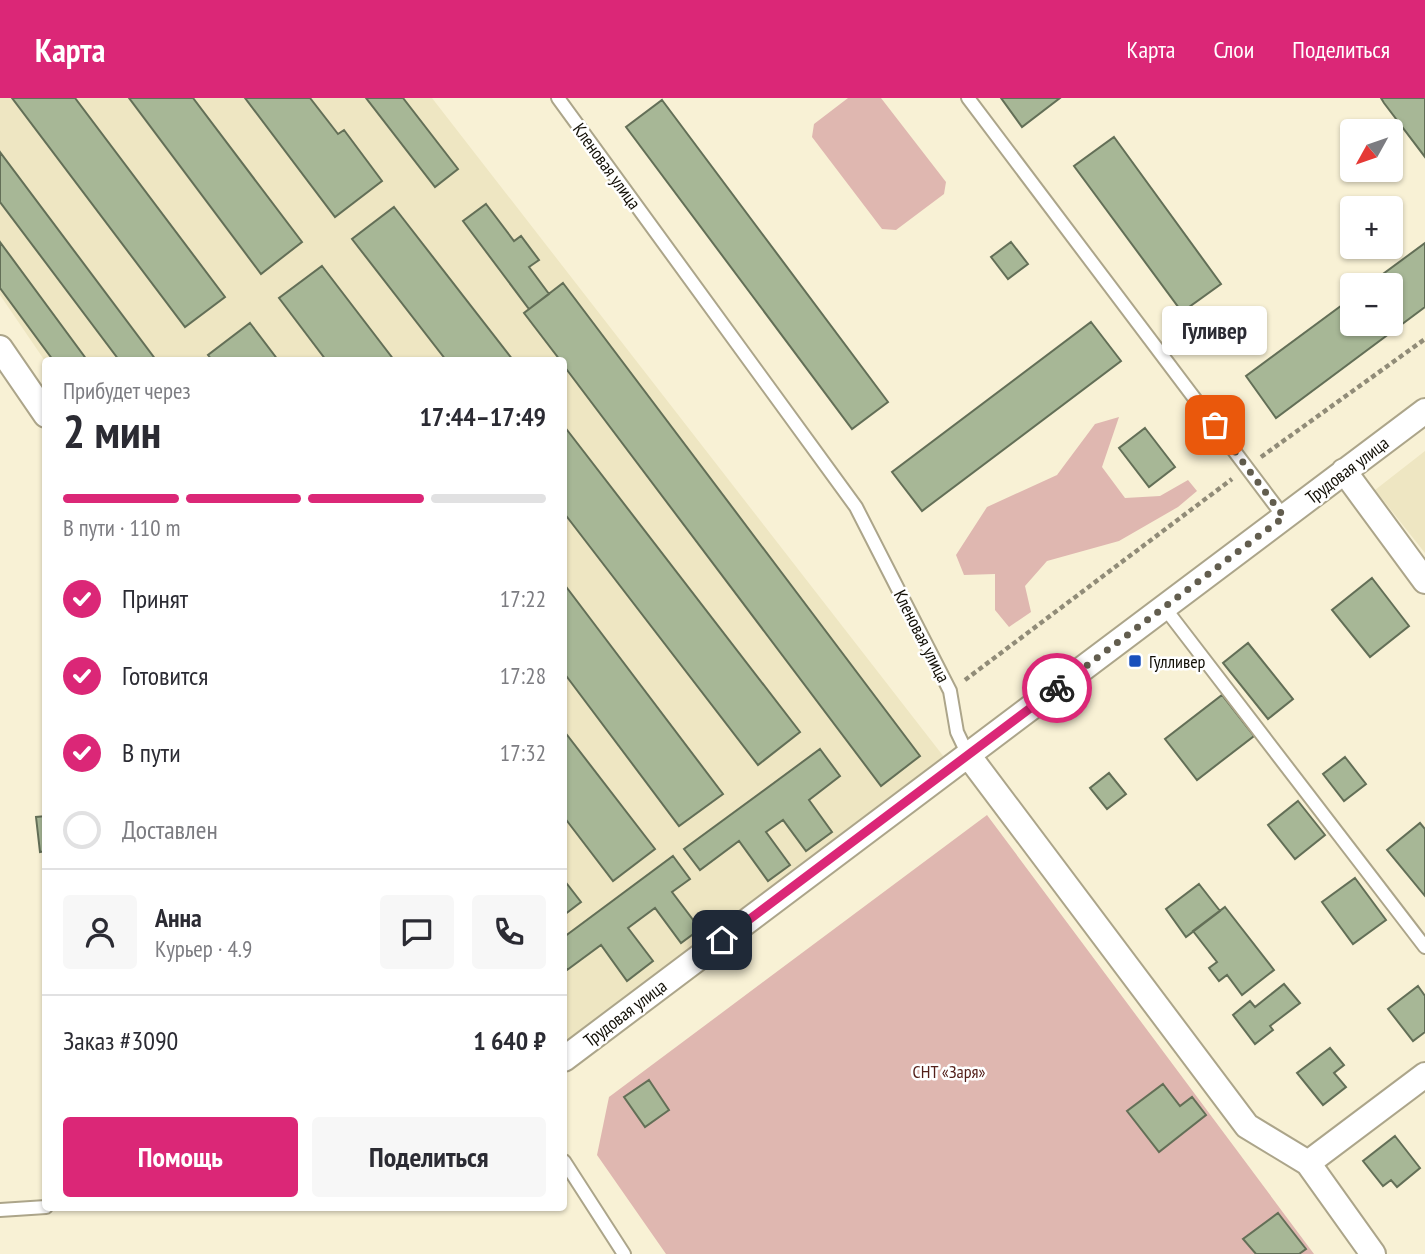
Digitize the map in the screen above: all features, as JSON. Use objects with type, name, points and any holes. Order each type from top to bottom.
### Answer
[{"type":"street","points":[[0,348],[42,409]]},
{"type":"street","name":"Трудовая улица","points":[[567,1057],[1425,411]]},
{"type":"street","points":[[1345,471],[1425,581]]},
{"type":"street","name":"Кленовая улица","points":[[968,755],[1247,1126],[1308,1163],[1373,1254]]},
{"type":"street","points":[[1308,1163],[1425,1075]]},
{"type":"lane","name":"Кленовая улица","points":[[558,98],[856,507],[950,691],[957,732],[968,755]]},
{"type":"lane","points":[[968,98],[1284,517]]},
{"type":"lane","points":[[1164,607],[1425,947]]},
{"type":"lane","points":[[567,1166],[624,1254]]},
{"type":"lane","points":[[0,1210],[42,1207]]},
{"type":"path","points":[[950,691],[1248,467],[1425,339]]},
{"type":"shaded area","points":[[0,98],[432,98],[944,757],[567,1042],[567,357],[42,357],[0,295]]},
{"type":"shaded area","points":[[1425,451],[1425,553],[1375,490]]},
{"type":"green space","points":[[848,98],[881,98],[946,182],[944,194],[896,230],[882,229],[812,137],[814,124]]},
{"type":"green space","points":[[1119,417],[1102,467],[1125,498],[1160,496],[1188,480],[1197,491],[1178,507],[1119,541],[1047,561],[1025,586],[1031,612],[1009,627],[995,610],[995,574],[964,575],[956,555],[987,507],[1057,475],[1095,424]]},
{"type":"green space","name":"СНТ «Заря»","points":[[987,815],[1314,1254],[666,1254],[597,1155],[609,1097]]},
{"type":"building","points":[[12,98],[75,98],[225,297],[185,327]]},
{"type":"building","points":[[129,98],[193,98],[302,242],[261,274]]},
{"type":"building","points":[[245,98],[310,98],[338,134],[344,130],[382,181],[335,217]]},
{"type":"building","points":[[366,98],[403,98],[458,169],[435,187]]},
{"type":"building","points":[[1001,98],[1060,98],[1022,127]]},
{"type":"building","points":[[1381,98],[1425,98],[1425,157],[1404,129],[1404,119],[1396,119]]},
{"type":"building","points":[[662,100],[888,402],[852,429],[626,127]]},
{"type":"building","points":[[1114,137],[1221,284],[1182,312],[1074,166]]},
{"type":"building","points":[[0,152],[154,357],[117,357],[0,202]]},
{"type":"building","points":[[486,204],[514,241],[521,236],[539,260],[529,267],[549,294],[529,309],[463,221]]},
{"type":"building","points":[[394,207],[511,357],[444,357],[352,239]]},
{"type":"building","points":[[0,242],[85,357],[51,357],[0,288]]},
{"type":"building","points":[[1011,242],[1028,264],[1008,279],[991,257]]},
{"type":"building","points":[[1425,243],[1425,307],[1403,323],[1403,273],[1384,273]]},
{"type":"building","points":[[322,266],[392,357],[324,357],[279,298]]},
{"type":"building","points":[[563,283],[920,756],[881,786],[567,370],[567,357],[558,357],[524,313]]},
{"type":"building","points":[[1340,307],[1340,336],[1386,336],[1276,418],[1246,376]]},
{"type":"building","points":[[1091,322],[1121,361],[922,511],[892,472]]},
{"type":"building","points":[[250,323],[276,357],[210,357],[208,355]]},
{"type":"building","points":[[1145,428],[1175,467],[1149,487],[1119,448]]},
{"type":"building","points":[[567,430],[800,732],[758,765],[567,517]]},
{"type":"building","points":[[1372,578],[1409,626],[1370,657],[1332,610]]},
{"type":"building","points":[[567,588],[723,794],[679,826],[567,677]]},
{"type":"building","points":[[1248,643],[1293,699],[1268,719],[1223,663]]},
{"type":"building","points":[[1222,695],[1254,736],[1197,780],[1165,739]]},
{"type":"building","points":[[567,735],[655,849],[613,881],[567,821]]},
{"type":"building","points":[[820,749],[840,776],[809,800],[832,832],[806,851],[783,820],[766,832],[790,865],[768,881],[739,841],[700,870],[684,849]]},
{"type":"building","points":[[1345,757],[1366,784],[1344,801],[1323,774]]},
{"type":"building","points":[[1109,773],[1126,794],[1107,809],[1090,788]]},
{"type":"building","points":[[1298,801],[1325,835],[1295,859],[1268,825]]},
{"type":"building","points":[[42,816],[40,852],[36,817]]},
{"type":"building","points":[[1420,823],[1425,829],[1425,896],[1387,850]]},
{"type":"building","points":[[673,856],[690,879],[672,892],[700,929],[681,943],[655,908],[628,928],[653,961],[627,981],[601,945],[567,970],[567,935]]},
{"type":"building","points":[[1355,878],[1386,920],[1353,944],[1322,902]]},
{"type":"building","points":[[567,884],[581,902],[567,913]]},
{"type":"building","points":[[1199,884],[1220,911],[1186,937],[1166,909]]},
{"type":"building","points":[[1225,907],[1274,970],[1242,995],[1227,975],[1219,981],[1209,968],[1217,962],[1193,931]]},
{"type":"building","points":[[1284,984],[1300,1003],[1270,1026],[1273,1030],[1255,1044],[1233,1015],[1250,1001],[1255,1007]]},
{"type":"building","points":[[1418,986],[1425,996],[1425,1032],[1413,1041],[1388,1009]]},
{"type":"building","points":[[1330,1048],[1344,1065],[1334,1073],[1346,1087],[1323,1105],[1297,1073]]},
{"type":"building","points":[[649,1080],[669,1110],[645,1127],[624,1097]]},
{"type":"building","points":[[1163,1084],[1180,1106],[1192,1097],[1206,1115],[1159,1152],[1127,1111]]},
{"type":"building","points":[[1395,1136],[1420,1168],[1397,1187],[1391,1180],[1383,1186],[1363,1161]]},
{"type":"building","points":[[1278,1213],[1306,1249],[1299,1254],[1256,1254],[1243,1239]]},
{"type":"way so far","points":[[1057,688],[1284,517],[1215,425]]},
{"type":"place","name":"Гуливер","points":[[1215,425]]},
{"type":"place","name":"Гулливер","points":[[1135,661]]},
{"type":"route","points":[[722,940],[1057,688]]}]
